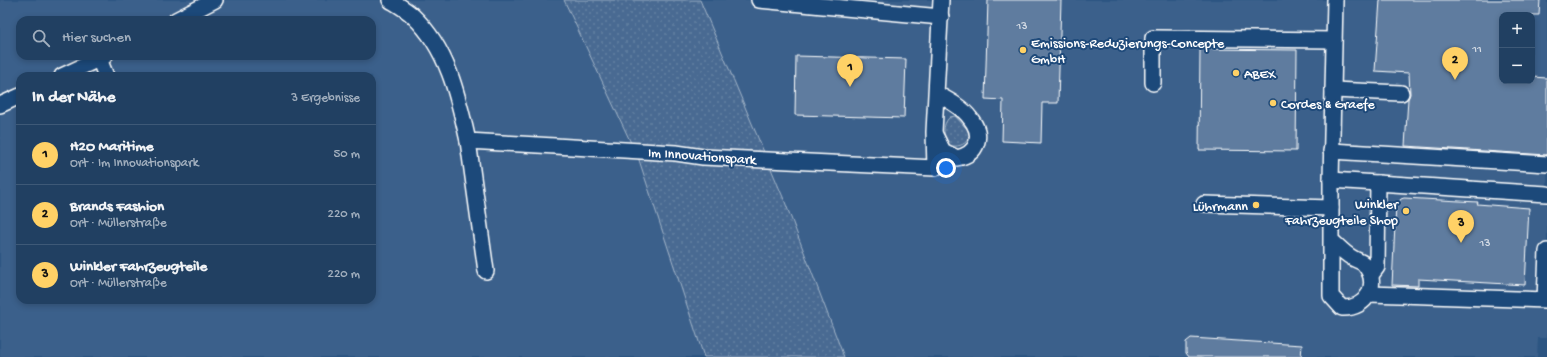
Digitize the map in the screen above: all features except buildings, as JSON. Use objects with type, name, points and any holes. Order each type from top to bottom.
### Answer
[{"type":"street","points":[[184,16],[215,0]]},
{"type":"street","points":[[390,0],[413,16],[438,46],[457,92],[468,141],[486,271]]},
{"type":"street","points":[[759,0],[941,17]]},
{"type":"street","points":[[937,94],[954,104],[970,118],[977,133],[976,147],[971,153],[957,158],[943,151],[934,132],[941,0]]},
{"type":"street","points":[[1332,241],[1351,257],[1364,263],[1371,275],[1370,294],[1362,303],[1352,308],[1342,308],[1331,296],[1331,151],[1335,0]]},
{"type":"street","points":[[1153,83],[1153,38],[1334,40]]},
{"type":"street","points":[[70,72],[96,60]]},
{"type":"street","points":[[103,60],[105,72]]},
{"type":"street","points":[[1333,90],[1401,93]]},
{"type":"street","points":[[0,105],[16,98]]},
{"type":"street","name":"Im Innovationspark","points":[[468,141],[676,153],[703,157],[935,168],[934,132]]},
{"type":"street","points":[[1331,151],[1547,164]]},
{"type":"street","points":[[1331,180],[1547,194]]},
{"type":"street","points":[[1371,275],[1377,267],[1378,183]]},
{"type":"street","points":[[1204,204],[1331,208]]},
{"type":"street","points":[[1370,294],[1545,300],[1547,251]]},
{"type":"shaded area","points":[[0,0],[564,0],[639,160],[704,357],[0,357]]},
{"type":"shaded area","points":[[564,0],[700,0],[785,202],[844,357],[704,357],[639,160]]},
{"type":"shaded area","points":[[700,0],[1547,0],[1547,338],[1538,338],[1537,357],[844,357],[785,202]]},
{"type":"shaded area","points":[[955,116],[967,129],[970,137],[962,144],[951,146],[946,139],[944,128],[947,120],[950,117]]},
{"type":"place","name":"Emissions-Reduzierungs-Concepte GmbH","points":[[1023,50]]},
{"type":"place","name":"ABEX","points":[[1236,73]]},
{"type":"place","name":"Brands Fashion","points":[[1455,80]]},
{"type":"place","name":"H2O Maritime","points":[[850,87]]},
{"type":"place","name":"Cordes & Graefe","points":[[1273,103]]},
{"type":"place","name":"Lührmann","points":[[1256,205]]},
{"type":"place","name":"Winkler Fahrzeugteile Shop","points":[[1406,211]]},
{"type":"place","name":"Winkler Fahrzeugteile","points":[[1461,243]]}]
